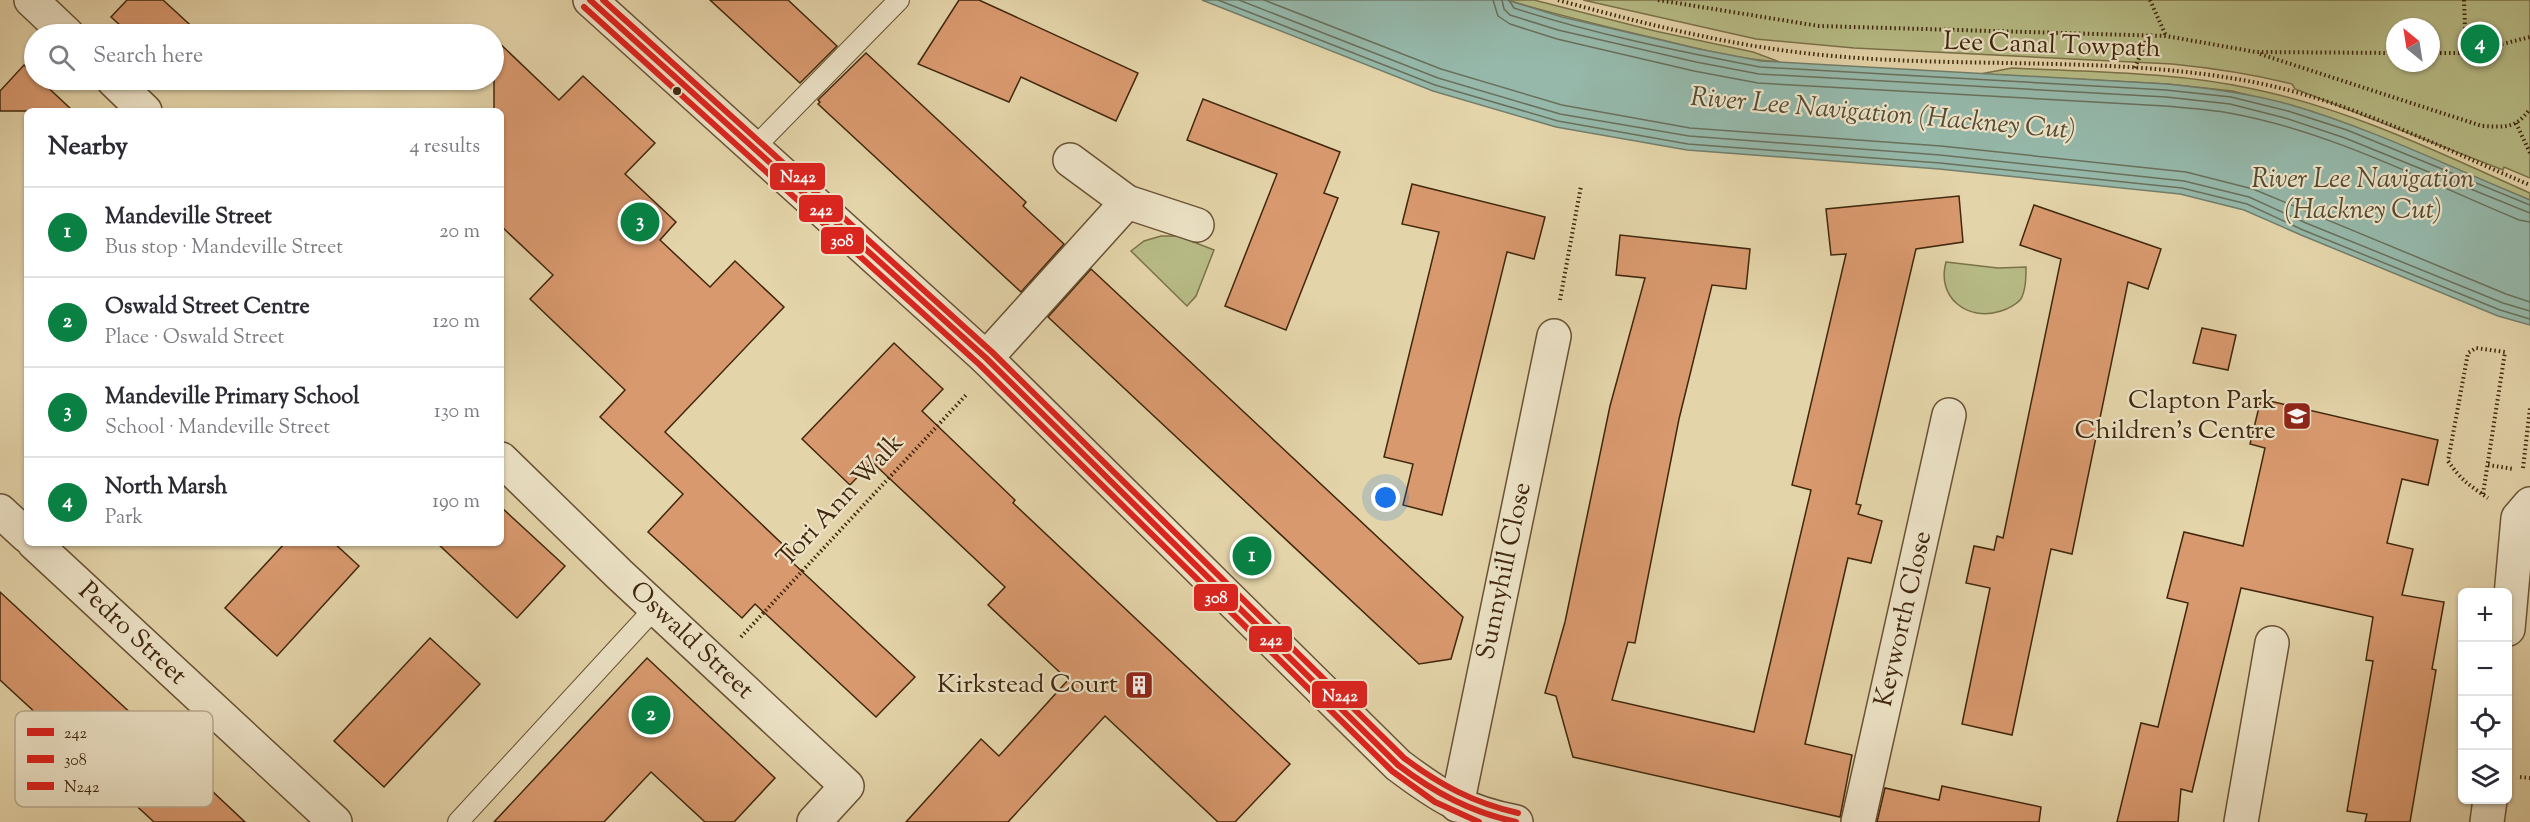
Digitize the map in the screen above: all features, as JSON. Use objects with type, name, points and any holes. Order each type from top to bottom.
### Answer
[{"type":"street","points":[[32,0],[57,24]]},
{"type":"street","points":[[590,0],[990,362],[1398,765],[1432,790],[1456,813],[1516,822]]},
{"type":"street","points":[[123,90],[142,108]]},
{"type":"street","points":[[1070,160],[1126,202],[1197,225]]},
{"type":"street","points":[[990,362],[1126,202]]},
{"type":"street","name":"Sunnyhill Close","points":[[1456,813],[1554,336]]},
{"type":"street","name":"Keyworth Close","points":[[1858,822],[1949,415]]},
{"type":"street","name":"Oswald Street","points":[[504,462],[715,664],[847,786],[814,822]]},
{"type":"street","points":[[2512,600],[2524,511]]},
{"type":"street","name":"Pedro Street","points":[[40,546],[336,822]]},
{"type":"street","points":[[2241,822],[2272,643]]},
{"type":"street","points":[[2487,822],[2489,804]]},
{"type":"lane","points":[[754,148],[899,0]]},
{"type":"lane","points":[[458,822],[656,608]]},
{"type":"path","name":"Lee Canal Towpath","points":[[1558,0],[1714,38],[1813,54],[1894,60],[2012,62],[2221,76],[2331,102],[2530,185]]},
{"type":"path","points":[[1658,0],[1820,26],[2166,36],[2256,52],[2482,126],[2509,127],[2530,109]]},
{"type":"path","points":[[2150,0],[2166,36]]},
{"type":"path","points":[[2464,0],[2466,53]]},
{"type":"path","points":[[2135,69],[2148,36]]},
{"type":"path","points":[[2440,53],[2466,53],[2530,37]]},
{"type":"path","points":[[2256,52],[2386,53]]},
{"type":"path","points":[[2516,123],[2530,153]]},
{"type":"path","points":[[1554,336],[1581,186]]},
{"type":"path","points":[[2483,494],[2505,352],[2476,348],[2468,352],[2448,461],[2460,478],[2483,494],[2524,511]]},
{"type":"path","name":"Tori Ann Walk","points":[[715,664],[990,362]]},
{"type":"path","points":[[2488,465],[2522,470],[2530,408]]},
{"type":"green space","points":[[1507,0],[1534,0],[1655,31],[1753,52],[1780,62],[1749,59],[1703,50],[1582,21]]},
{"type":"green space","points":[[1583,0],[2530,0],[2530,178],[2504,167],[2503,170],[2295,89],[2292,84],[2247,74],[2172,64],[1854,48],[1756,39]]},
{"type":"green space","points":[[2012,68],[2194,79],[2224,83],[2289,98],[2325,108],[2394,133],[2530,193],[2530,200],[2349,125],[2289,105],[2232,91],[2167,84],[1980,74]]},
{"type":"green space","points":[[1161,236],[1178,236],[1214,250],[1196,296],[1187,306],[1131,251],[1144,241]]},
{"type":"green space","points":[[1946,262],[1998,268],[2026,267],[2025,287],[2021,299],[2001,311],[1977,313],[1966,310],[1950,296],[1944,275]]},
{"type":"water","name":"River Lee Navigation (Hackney Cut)","points":[[1202,0],[1507,0],[1562,17],[1761,61],[2167,84],[2228,91],[2273,100],[2350,124],[2530,200],[2530,325],[2498,316],[2244,210],[2180,194],[1939,169],[1687,150],[1556,127],[1433,91]]},
{"type":"building","points":[[127,0],[163,0],[189,24],[119,24],[111,17]]},
{"type":"building","points":[[710,0],[788,0],[837,46],[800,83]]},
{"type":"building","points":[[959,0],[979,0],[1138,73],[1116,121],[1021,77],[1009,102],[918,64]]},
{"type":"building","points":[[504,48],[559,100],[583,76],[655,143],[625,174],[676,222],[660,240],[710,287],[735,261],[784,307],[665,432],[797,558],[793,563],[915,677],[876,717],[755,604],[742,618],[648,532],[683,494],[600,417],[625,390],[530,299],[553,275],[504,229],[504,108],[494,108],[494,90],[504,90]]},
{"type":"building","points":[[866,53],[1026,202],[1023,206],[1064,244],[1021,292],[818,104],[820,102],[818,100]]},
{"type":"building","points":[[24,65],[24,90],[51,90],[70,108],[24,108],[24,111],[0,111],[0,91]]},
{"type":"building","points":[[1203,99],[1340,152],[1324,193],[1338,198],[1286,330],[1225,306],[1277,174],[1187,140]]},
{"type":"building","points":[[1412,184],[1545,217],[1534,259],[1507,252],[1442,515],[1403,505],[1413,464],[1384,457],[1439,232],[1402,224]]},
{"type":"building","points":[[1959,196],[1963,242],[1916,249],[1856,504],[1861,505],[1858,514],[1882,521],[1871,563],[1848,558],[1805,744],[1852,755],[1840,817],[1573,757],[1556,696],[1545,693],[1565,622],[1610,406],[1645,278],[1616,275],[1620,235],[1750,249],[1746,289],[1712,285],[1679,419],[1635,643],[1628,642],[1612,700],[1754,732],[1811,490],[1792,485],[1846,254],[1831,255],[1826,209]]},
{"type":"building","points":[[2034,205],[2161,249],[2148,289],[2128,282],[2072,554],[2051,549],[2012,735],[1962,724],[1990,588],[1966,583],[1974,546],[1994,550],[1997,536],[2003,538],[2061,259],[2020,245]]},
{"type":"building","points":[[1091,269],[1463,617],[1451,659],[1419,664],[1048,317]]},
{"type":"building","points":[[2202,328],[2236,335],[2228,370],[2193,363]]},
{"type":"building","points":[[894,343],[943,389],[922,411],[1015,500],[1013,503],[1290,764],[1235,822],[1218,822],[1105,716],[1008,822],[906,822],[981,739],[999,756],[1068,680],[988,605],[1005,587],[872,462],[850,485],[802,439]]},
{"type":"building","points":[[2261,399],[2438,440],[2428,485],[2402,479],[2387,543],[2413,549],[2402,595],[2444,602],[2432,669],[2436,670],[2410,822],[2365,822],[2367,814],[2347,811],[2373,661],[2366,660],[2373,617],[2241,588],[2192,792],[2181,789],[2178,822],[2117,822],[2141,723],[2158,727],[2188,603],[2167,598],[2184,532],[2243,546],[2265,448],[2250,444]]},
{"type":"building","points":[[504,510],[565,566],[517,618],[440,546],[504,546]]},
{"type":"building","points":[[282,546],[337,546],[359,566],[277,656],[225,608]]},
{"type":"building","points":[[0,592],[128,711],[34,711],[0,680]]},
{"type":"building","points":[[430,638],[480,684],[384,787],[334,741]]},
{"type":"building","points":[[647,658],[775,778],[734,822],[705,822],[651,772],[604,822],[494,822]]},
{"type":"building","points":[[1942,786],[2041,807],[2039,822],[1877,822],[1885,788],[1939,800]]},
{"type":"building","points":[[213,792],[245,822],[154,822],[138,807],[213,807]]},
{"type":"transit line","name":"242","points":[[590,0],[986,358],[1398,765],[1454,800],[1484,813],[1516,822]]},
{"type":"transit line","name":"N242","points":[[603,0],[992,352],[1404,758],[1458,792],[1518,813]]},
{"type":"transit line","name":"308","points":[[584,7],[980,365],[1392,771],[1435,802],[1479,822]]},
{"type":"place","name":"North Marsh","points":[[2480,44]]},
{"type":"place","name":"Mandeville Primary School","points":[[640,222]]},
{"type":"place","name":"Clapton Park Children's Centre","points":[[2297,416]]},
{"type":"place","name":"Mandeville Street","points":[[1252,556]]},
{"type":"place","name":"Kirkstead Court","points":[[1139,685]]},
{"type":"place","name":"Oswald Street Centre","points":[[651,715]]}]
